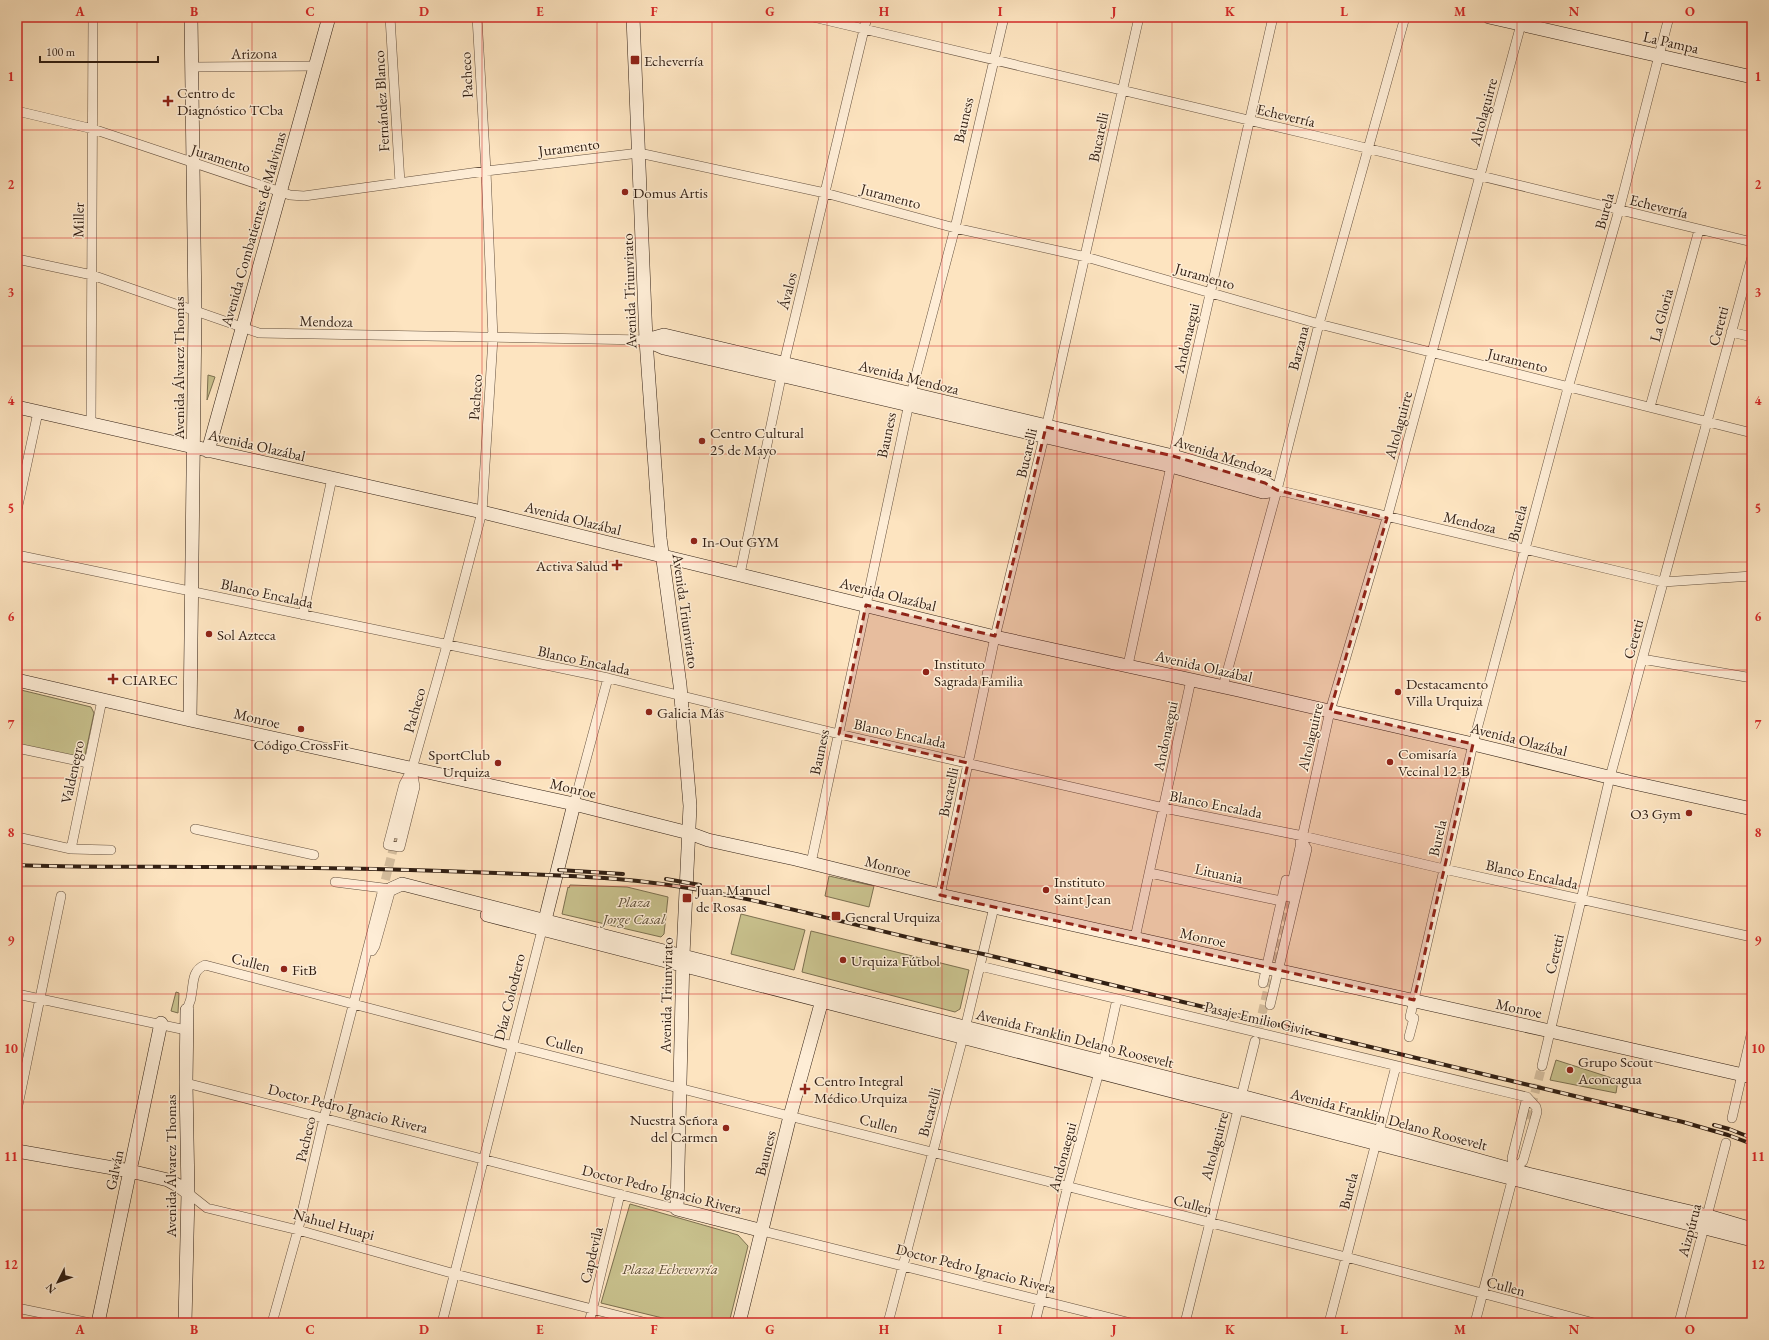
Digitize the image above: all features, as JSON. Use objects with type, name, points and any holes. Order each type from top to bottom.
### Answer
[{"type":"main road","name":"Avenida Álvarez Thomas","points":[[190,720],[193,447],[195,428],[191,17]]},
{"type":"main road","name":"Avenida Combatientes de Malvinas","points":[[208,451],[329,17]]},
{"type":"main road","name":"Avenida Triunvirato","points":[[633,17],[646,340],[662,556],[681,697],[689,791],[689,834],[683,960],[677,1209]]},
{"type":"main road","name":"La Pampa","points":[[1489,17],[1522,21],[1659,56],[1752,77]]},
{"type":"main road","name":"Avenida Mendoza","points":[[646,340],[664,348],[783,369],[1265,483],[1277,490]]},
{"type":"main road","name":"Avenida Olazábal","points":[[17,406],[208,451],[482,512],[995,636],[1330,711],[1752,809]]},
{"type":"main road","name":"Monroe","points":[[17,680],[190,720],[574,804],[708,840],[811,863],[940,895],[1748,1076]]},
{"type":"main road","name":"Díaz Colodrero","points":[[544,925],[574,804]]},
{"type":"main road","name":"Avenida Franklin Delano Roosevelt","points":[[383,890],[544,925],[1101,1067],[1241,1099],[1513,1175],[1706,1222],[1752,1229]]},
{"type":"main road","name":"Bauness","points":[[739,1323],[790,1116],[823,996]]},
{"type":"main road","name":"Avenida Álvarez Thomas","points":[[185,1323],[188,1193],[186,1083],[187,1010]]},
{"type":"main road","name":"Galván","points":[[98,1323],[161,1023]]},
{"type":"main road","name":"Nahuel Huapi","points":[[17,1150],[130,1171],[168,1180],[188,1193]]},
{"type":"main road","name":"Doctor Pedro Ignacio Rivera","points":[[677,1209],[762,1231]]},
{"type":"main road","name":"Avenida Franklin Delano Roosevelt","points":[[1706,1222],[1752,1240]]},
{"type":"street","name":"Miller","points":[[91,424],[93,17]]},
{"type":"street","name":"Fernández Blanco","points":[[390,17],[400,183]]},
{"type":"street","name":"Pacheco","points":[[397,834],[412,769],[482,512],[493,338],[486,171],[477,17]]},
{"type":"street","name":"Echeverría","points":[[813,17],[1752,242]]},
{"type":"street","name":"Ávalos","points":[[740,574],[783,369],[867,17]]},
{"type":"street","name":"Bauness","points":[[811,863],[910,400],[954,228],[1004,17]]},
{"type":"street","name":"Bucarelli","points":[[940,895],[995,636],[1086,257],[1139,17]]},
{"type":"street","name":"Andonaegui","points":[[1128,665],[1172,461],[1212,292],[1273,17]]},
{"type":"street","name":"Barzana","points":[[1223,687],[1277,490],[1318,324],[1369,149],[1405,17]]},
{"type":"street","name":"Burela","points":[[1409,1037],[1414,1018],[1410,1017],[1473,744],[1568,388],[1619,210],[1669,17]]},
{"type":"street","name":"Altolaguirre","points":[[1270,1005],[1273,969],[1295,847],[1302,838],[1330,711],[1387,518],[1522,21]]},
{"type":"street","name":"Arizona","points":[[192,68],[316,66]]},
{"type":"street","name":"Juramento","points":[[17,111],[93,129],[193,164],[280,192],[290,195],[304,196],[486,171],[639,153],[825,193],[954,228],[1086,257],[1212,292],[1318,324],[1752,433]]},
{"type":"street","name":"La Gloria","points":[[1650,407],[1699,230]]},
{"type":"street","name":"Ceretti","points":[[1542,1066],[1610,777],[1752,257]]},
{"type":"street","name":"Mendoza","points":[[17,259],[92,275],[258,333],[646,340]]},
{"type":"street","points":[[1731,332],[1752,337]]},
{"type":"street","points":[[17,510],[38,412]]},
{"type":"street","points":[[303,615],[332,478]]},
{"type":"street","name":"Mendoza","points":[[1277,490],[1387,518],[1663,582],[1752,576]]},
{"type":"street","name":"Blanco Encalada","points":[[17,555],[608,678],[681,697],[839,734],[1164,808],[1752,937]]},
{"type":"street","points":[[1642,659],[1752,678]]},
{"type":"street","name":"Díaz Colodrero","points":[[574,804],[608,678]]},
{"type":"street","name":"Andonaegui","points":[[1135,938],[1191,680]]},
{"type":"street","name":"Valdenegro","points":[[71,849],[102,700]]},
{"type":"street","points":[[17,748],[88,763]]},
{"type":"street","name":"Pacheco","points":[[412,769],[416,787],[400,847],[388,845],[404,784],[412,769]]},
{"type":"street","points":[[195,829],[314,855]]},
{"type":"street","points":[[17,837],[71,849],[111,850]]},
{"type":"street","name":"Altolaguirre","points":[[1263,982],[1273,969],[1307,849],[1302,838]]},
{"type":"street","name":"Lituania","points":[[1150,873],[1285,899]]},
{"type":"street","name":"Avenida Franklin Delano Roosevelt","points":[[336,882],[383,890]]},
{"type":"street","name":"Pacheco","points":[[272,1323],[298,1230],[324,1118],[365,962],[375,946],[383,890]]},
{"type":"street","name":"Pacheco","points":[[365,962],[362,946],[383,890]]},
{"type":"street","points":[[17,1110],[61,896]]},
{"type":"street","name":"Bucarelli","points":[[888,1323],[964,1032],[994,907]]},
{"type":"street","name":"Díaz Colodrero","points":[[442,1323],[544,925]]},
{"type":"street","name":"Cullen","points":[[187,1010],[191,998],[194,976],[200,968],[205,965],[513,1046],[1068,1185],[1594,1323]]},
{"type":"street","name":"Pasaje Emilio Civit","points":[[980,966],[1527,1097],[1536,1107],[1537,1112],[1523,1160],[1513,1175]]},
{"type":"street","points":[[17,994],[161,1023],[186,1030]]},
{"type":"street","name":"Andonaegui","points":[[1035,1323],[1042,1300],[1068,1185],[1101,1067],[1118,999]]},
{"type":"street","name":"Altolaguirre","points":[[1241,1099],[1239,1086],[1252,1032]]},
{"type":"street","points":[[1732,1118],[1748,1076],[1752,1032]]},
{"type":"street","name":"Altolaguirre","points":[[1241,1099],[1248,1088],[1263,1034]]},
{"type":"street","name":"Altolaguirre","points":[[1185,1323],[1255,1041]]},
{"type":"street","name":"Burela","points":[[1329,1323],[1376,1137],[1396,1066]]},
{"type":"street","name":"Doctor Pedro Ignacio Rivera","points":[[186,1083],[677,1209]]},
{"type":"street","points":[[1475,1323],[1528,1119]]},
{"type":"street","name":"Aizpúrua","points":[[1679,1323],[1726,1143]]},
{"type":"street","name":"Nahuel Huapi","points":[[188,1193],[207,1208],[298,1230],[455,1274],[647,1323]]},
{"type":"street","name":"Capdevila","points":[[589,1323],[620,1194]]},
{"type":"street","name":"Doctor Pedro Ignacio Rivera","points":[[762,1231],[1131,1323]]},
{"type":"street","points":[[17,1308],[90,1323]]},
{"type":"highlighted area","points":[[1046,427],[1173,456],[1265,483],[1277,490],[1387,518],[1330,711],[1473,744],[1414,1000],[940,895],[968,763],[839,734],[866,605],[995,636]]},
{"type":"green space","points":[[208,375],[215,377],[207,400]]},
{"type":"green space","points":[[17,689],[91,707],[94,713],[84,760],[17,744]]},
{"type":"green space","points":[[829,876],[874,886],[869,907],[825,896]]},
{"type":"green space","name":"Plaza Jorge Casal","points":[[570,885],[627,887],[668,897],[664,934],[661,937],[562,914],[568,887],[569,888]]},
{"type":"green space","points":[[741,914],[805,930],[794,970],[731,954]]},
{"type":"green space","points":[[811,931],[969,970],[960,1009],[955,1012],[802,972]]},
{"type":"green space","points":[[176,992],[179,993],[178,1013],[171,1011]]},
{"type":"green space","name":"Grupo Scout Aconcagua","points":[[1556,1060],[1618,1080],[1616,1093],[1550,1080]]},
{"type":"green space","name":"Plaza Echeverría","points":[[630,1204],[738,1235],[748,1246],[729,1323],[683,1323],[601,1303]]},
{"type":"tunnel","points":[[382,893],[397,834]]},
{"type":"tunnel","points":[[1256,1040],[1289,897]]},
{"type":"tunnel","points":[[1528,1119],[1542,1066]]},
{"type":"railway","points":[[17,865],[424,870],[603,878],[682,887],[768,904],[983,954],[1683,1122],[1728,1135],[1752,1144]]},
{"type":"railway","points":[[559,870],[623,874]]},
{"type":"railway","points":[[666,879],[700,885]]},
{"type":"railway","points":[[1714,1125],[1752,1138]]},
{"type":"place","name":"Echeverría","points":[[635,60]]},
{"type":"place","name":"Centro de Diagnóstico TCba","points":[[168,101]]},
{"type":"place","name":"Domus Artis","points":[[625,192]]},
{"type":"place","name":"Centro Cultural 25 de Mayo","points":[[702,441]]},
{"type":"place","name":"In-Out GYM","points":[[694,541]]},
{"type":"place","name":"Activa Salud","points":[[617,565]]},
{"type":"place","name":"Sol Azteca","points":[[209,634]]},
{"type":"place","name":"Instituto Sagrada Familia","points":[[926,672]]},
{"type":"place","name":"CIAREC","points":[[113,679]]},
{"type":"place","name":"Destacamento Villa Urquiza","points":[[1398,692]]},
{"type":"place","name":"Galicia Más","points":[[649,712]]},
{"type":"place","name":"Código CrossFit","points":[[301,729]]},
{"type":"place","name":"Comisaría Vecinal 12-B","points":[[1390,762]]},
{"type":"place","name":"SportClub Urquiza","points":[[498,763]]},
{"type":"place","name":"O3 Gym","points":[[1689,813]]},
{"type":"place","name":"Instituto Saint Jean","points":[[1046,890]]},
{"type":"place","name":"Juan Manuel de Rosas","points":[[687,898]]},
{"type":"place","name":"General Urquiza","points":[[836,916]]},
{"type":"place","name":"Urquiza Fútbol","points":[[843,960]]},
{"type":"place","name":"FitB","points":[[284,969]]},
{"type":"place","name":"Grupo Scout Aconcagua","points":[[1570,1070]]},
{"type":"place","name":"Centro Integral Médico Urquiza","points":[[805,1089]]},
{"type":"place","name":"Nuestra Señora del Carmen","points":[[726,1128]]}]
